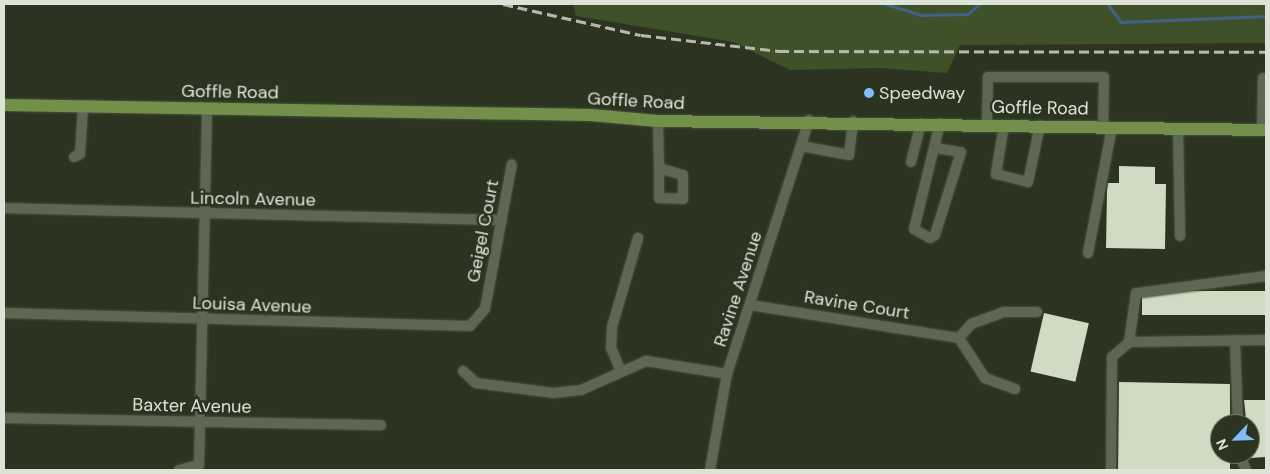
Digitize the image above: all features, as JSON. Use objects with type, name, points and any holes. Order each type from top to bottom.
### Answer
[{"type":"main road","name":"Goffle Road","points":[[4,105],[591,115],[658,122],[809,120],[1264,130]]},
{"type":"street","points":[[987,124],[988,77],[1104,77],[1108,127],[1088,253]]},
{"type":"street","points":[[1263,78],[1264,130]]},
{"type":"street","points":[[74,156],[80,154],[83,107]]},
{"type":"street","points":[[179,470],[199,465],[202,422],[207,109]]},
{"type":"street","name":"Ravine Avenue","points":[[710,470],[728,374],[809,120]]},
{"type":"street","points":[[800,146],[849,155],[853,121]]},
{"type":"street","points":[[658,122],[659,168]]},
{"type":"street","points":[[911,162],[921,123]]},
{"type":"street","points":[[935,148],[962,152],[935,235],[930,238],[914,229],[940,123]]},
{"type":"street","points":[[1004,125],[996,174],[1028,182],[1040,126]]},
{"type":"street","points":[[1178,128],[1180,236]]},
{"type":"street","name":"Geigel Court","points":[[486,304],[512,164]]},
{"type":"street","name":"Lincoln Avenue","points":[[4,208],[204,215],[502,220]]},
{"type":"street","points":[[620,369],[611,348],[612,327],[638,238]]},
{"type":"street","points":[[1129,342],[1136,293],[1266,276]]},
{"type":"street","name":"Louisa Avenue","points":[[4,313],[462,328],[477,322],[486,304]]},
{"type":"street","name":"Ravine Court","points":[[750,305],[959,338]]},
{"type":"street","points":[[1015,389],[985,378],[959,338],[971,324],[1004,312],[1036,312]]},
{"type":"street","points":[[1235,340],[1238,414]]},
{"type":"street","points":[[1111,470],[1112,357],[1129,342],[1266,340]]},
{"type":"street","points":[[463,371],[476,383],[553,393],[581,390],[620,369],[659,361],[728,374]]},
{"type":"street","name":"Baxter Avenue","points":[[4,418],[381,425]]},
{"type":"green space","points":[[573,4],[1266,4],[1266,43],[960,45],[947,73],[880,68],[790,70],[733,42],[576,16]]},
{"type":"building","points":[[1119,166],[1155,167],[1155,184],[1166,184],[1165,249],[1106,248],[1108,183],[1119,183]]},
{"type":"building","points":[[1142,291],[1266,291],[1266,315],[1142,315]]},
{"type":"building","points":[[1044,313],[1089,323],[1075,382],[1031,371]]},
{"type":"building","points":[[1119,382],[1230,384],[1230,414],[1210,414],[1210,464],[1230,464],[1230,470],[1118,470]]},
{"type":"building","points":[[1244,400],[1266,400],[1266,457],[1260,457],[1260,414],[1245,414]]},
{"type":"waterway","points":[[886,4],[922,15],[968,14],[979,4]]},
{"type":"waterway","points":[[1108,4],[1121,22],[1266,16]]},
{"type":"railway","points":[[503,4],[641,35],[779,51],[1266,52]]},
{"type":"place","name":"Speedway","points":[[869,93]]}]
